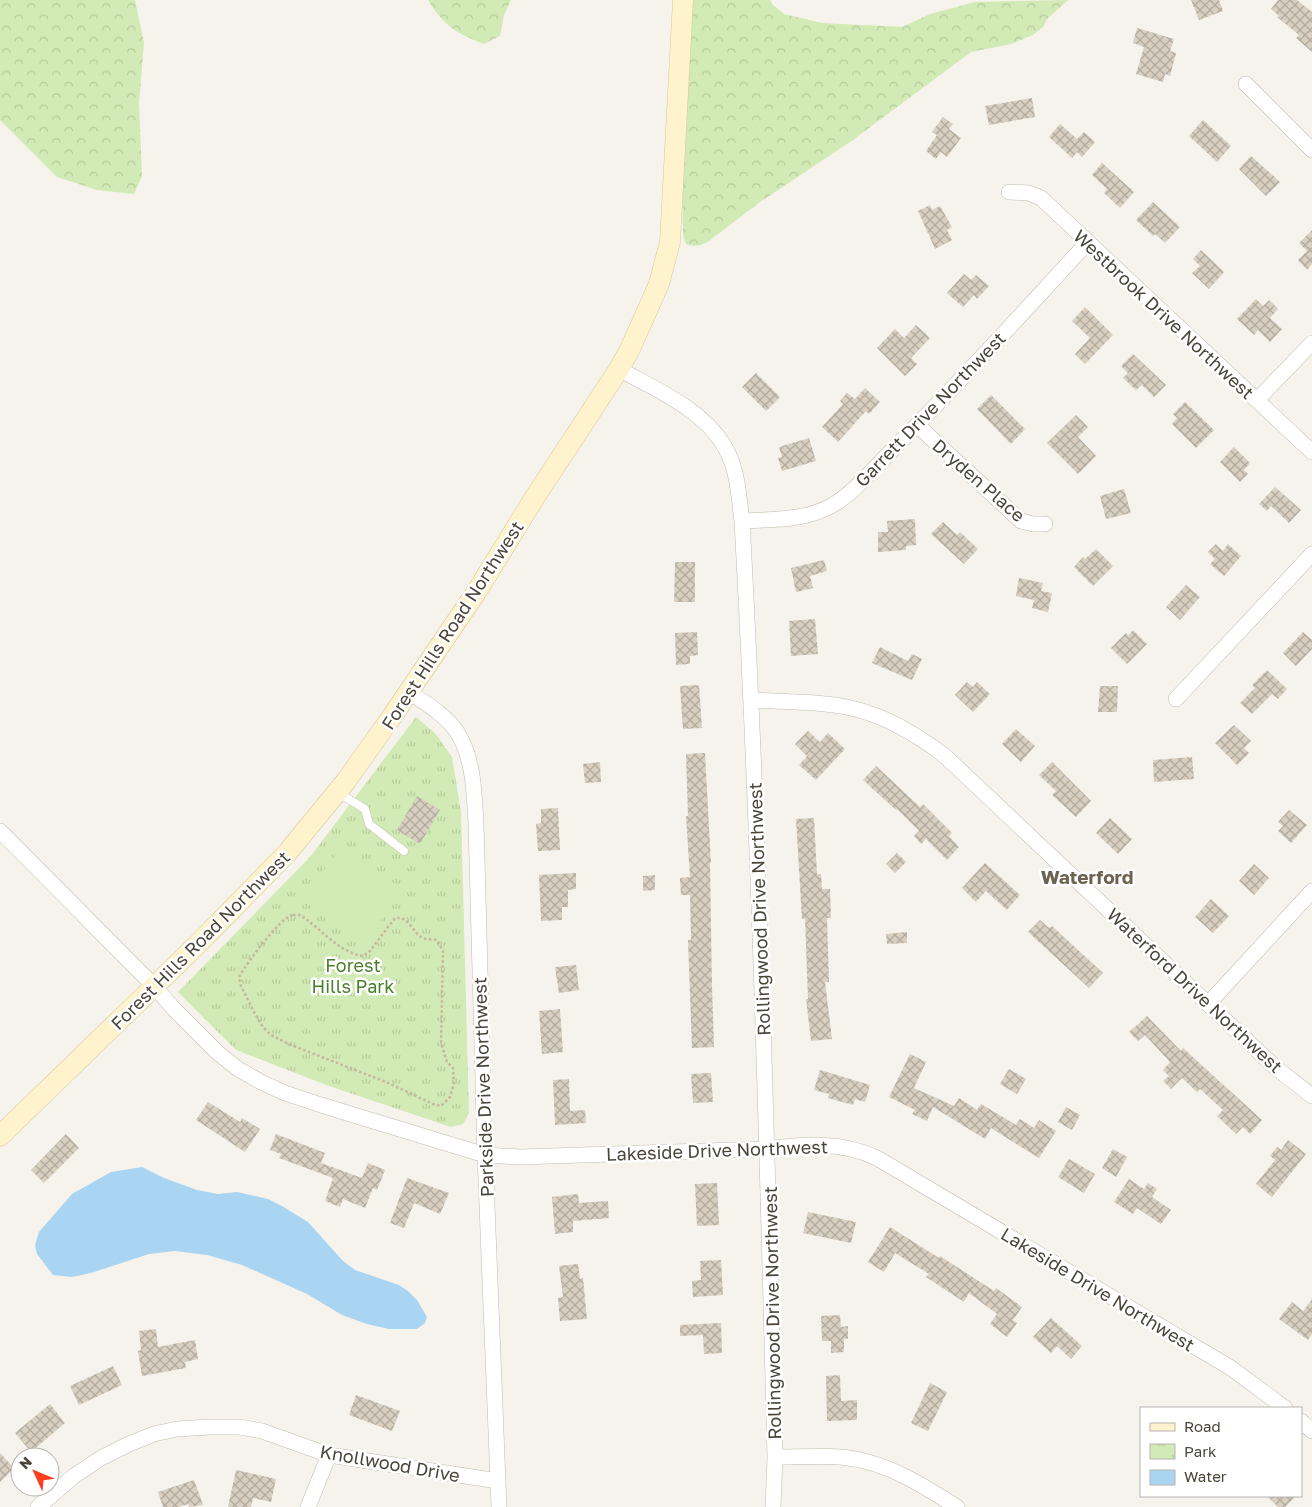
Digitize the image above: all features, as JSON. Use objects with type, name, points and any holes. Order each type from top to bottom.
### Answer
[{"type":"main road","name":"Forest Hills Road Northwest","points":[[0,1136],[288,852],[337,792],[409,692],[477,591],[540,489],[618,369],[630,349],[659,284],[670,242],[683,0]]},
{"type":"street","points":[[1246,84],[1312,150]]},
{"type":"street","name":"Westbrook Drive Northwest","points":[[1009,192],[1029,193],[1041,198],[1312,452]]},
{"type":"street","name":"Garrett Drive Northwest","points":[[742,521],[802,517],[831,506],[846,495],[917,425],[1088,242]]},
{"type":"street","points":[[1257,400],[1312,343]]},
{"type":"street","name":"Rollingwood Drive Northwest","points":[[618,369],[683,404],[715,431],[730,455],[742,521],[752,700],[767,1148],[775,1458],[773,1507]]},
{"type":"street","name":"Dryden Place","points":[[917,425],[1021,521],[1045,524]]},
{"type":"street","points":[[1176,699],[1312,554]]},
{"type":"street","name":"Parkside Drive Northwest","points":[[409,692],[433,709],[457,732],[468,755],[471,768],[476,823],[485,1155],[499,1507]]},
{"type":"street","name":"Waterford Drive Northwest","points":[[752,700],[851,708],[882,718],[914,734],[946,757],[1276,1068],[1312,1096]]},
{"type":"street","name":"Lakeside Drive Northwest","points":[[0,831],[218,1053],[238,1069],[284,1093],[485,1155],[521,1157],[767,1148],[802,1145],[845,1146],[860,1150],[877,1158],[1232,1368],[1284,1407]]},
{"type":"street","points":[[1208,1004],[1312,891]]},
{"type":"street","points":[[1302,1422],[1312,1431]]},
{"type":"street","name":"Knollwood Drive","points":[[38,1507],[74,1476],[101,1458],[146,1437],[177,1429],[240,1427],[262,1431],[330,1456],[498,1481]]},
{"type":"street","points":[[308,1507],[330,1456]]},
{"type":"street","points":[[775,1458],[827,1457],[864,1460],[890,1469],[957,1507]]},
{"type":"lane","points":[[337,792],[364,810],[369,824],[404,851]]},
{"type":"path","points":[[300,915],[355,955],[363,956],[370,951],[392,921],[395,918],[401,917],[407,921],[420,937],[437,940],[442,946],[444,970],[441,1043],[447,1062],[453,1068],[454,1083],[450,1097],[444,1104],[440,1106],[433,1104],[386,1082],[291,1045],[271,1035],[263,1027],[240,984],[240,975],[251,959],[288,916],[300,915]]},
{"type":"green space","points":[[0,0],[135,0],[144,43],[139,103],[142,176],[134,194],[97,190],[57,177],[0,120]]},
{"type":"green space","points":[[428,0],[511,0],[504,15],[500,36],[484,44],[452,28]]},
{"type":"green space","points":[[689,0],[770,0],[784,14],[822,23],[902,27],[930,14],[975,2],[1068,0],[1033,35],[1011,44],[971,52],[850,142],[760,202],[709,241],[695,246],[686,244],[683,235],[682,183]]},
{"type":"green space","name":"Forest Hills Park","points":[[416,717],[435,733],[452,757],[461,812],[469,1113],[463,1124],[451,1127],[329,1086],[236,1050],[178,992],[310,857]]},
{"type":"green space","points":[[343,846],[403,890],[362,946],[301,898]]},
{"type":"water","points":[[142,1167],[164,1178],[197,1190],[218,1194],[237,1192],[268,1199],[282,1206],[308,1222],[342,1260],[355,1270],[399,1285],[408,1291],[417,1300],[427,1317],[425,1323],[417,1329],[389,1329],[367,1324],[342,1315],[307,1294],[242,1265],[207,1255],[175,1251],[149,1254],[91,1273],[72,1277],[53,1275],[37,1254],[35,1245],[39,1232],[72,1194],[111,1172]]},
{"type":"building","points":[[1191,0],[1219,0],[1223,11],[1199,20]]},
{"type":"building","points":[[1278,0],[1297,0],[1312,12],[1312,52],[1296,38],[1299,35],[1277,17],[1279,16],[1271,9]]},
{"type":"building","points":[[1137,28],[1174,39],[1170,51],[1176,53],[1170,76],[1165,74],[1163,82],[1136,74],[1144,47],[1133,43]]},
{"type":"building","points":[[1032,98],[1035,117],[989,125],[985,106]]},
{"type":"building","points":[[943,117],[953,124],[949,129],[961,138],[947,157],[941,152],[936,159],[926,151],[937,135],[932,132]]},
{"type":"building","points":[[1203,120],[1231,146],[1217,162],[1189,136]]},
{"type":"building","points":[[1060,124],[1077,139],[1084,132],[1095,142],[1082,157],[1077,152],[1072,158],[1049,137]]},
{"type":"building","points":[[1251,156],[1280,182],[1266,196],[1239,169]]},
{"type":"building","points":[[1102,163],[1134,192],[1120,208],[1104,193],[1107,189],[1092,175]]},
{"type":"building","points":[[1153,202],[1180,227],[1165,243],[1155,234],[1153,236],[1136,220]]},
{"type":"building","points":[[930,205],[932,210],[940,206],[952,227],[947,230],[952,240],[935,249],[918,211]]},
{"type":"building","points":[[1312,230],[1312,264],[1307,270],[1298,260],[1307,251],[1299,243]]},
{"type":"building","points":[[1201,250],[1224,272],[1209,289],[1192,273],[1200,266],[1193,259]]},
{"type":"building","points":[[964,274],[971,280],[976,275],[989,286],[977,299],[974,295],[963,307],[947,293]]},
{"type":"building","points":[[1256,299],[1263,306],[1269,300],[1278,309],[1270,318],[1282,329],[1270,342],[1258,330],[1254,335],[1237,319]]},
{"type":"building","points":[[1085,307],[1113,335],[1085,364],[1075,354],[1090,338],[1072,321]]},
{"type":"building","points":[[916,325],[930,338],[911,358],[917,364],[905,376],[877,348],[895,329],[904,338]]},
{"type":"building","points":[[1133,354],[1166,385],[1154,397],[1142,385],[1136,390],[1123,378],[1128,373],[1121,366]]},
{"type":"building","points":[[756,373],[780,397],[766,411],[742,387]]},
{"type":"building","points":[[865,388],[880,402],[869,414],[866,411],[838,442],[822,427],[843,404],[840,401],[847,393],[855,399]]},
{"type":"building","points":[[991,395],[1025,429],[1011,444],[977,409]]},
{"type":"building","points":[[1185,402],[1214,430],[1196,448],[1172,424],[1177,418],[1173,414]]},
{"type":"building","points":[[1076,415],[1088,427],[1078,437],[1096,456],[1078,474],[1047,443]]},
{"type":"building","points":[[809,438],[816,461],[782,471],[778,458],[782,457],[779,447]]},
{"type":"building","points":[[1234,447],[1250,463],[1244,470],[1248,474],[1240,482],[1220,462]]},
{"type":"building","points":[[1275,487],[1301,510],[1289,523],[1271,506],[1267,511],[1259,504]]},
{"type":"building","points":[[1124,489],[1131,513],[1106,519],[1100,496]]},
{"type":"building","points":[[915,519],[916,545],[906,546],[906,550],[878,552],[878,532],[888,532],[887,521]]},
{"type":"building","points":[[943,522],[957,535],[960,532],[978,549],[964,564],[931,534]]},
{"type":"building","points":[[1216,544],[1223,551],[1228,544],[1241,556],[1224,576],[1210,564],[1215,559],[1208,552]]},
{"type":"building","points":[[1096,549],[1113,566],[1093,586],[1074,567],[1083,557],[1085,559]]},
{"type":"building","points":[[824,560],[827,571],[810,576],[813,588],[796,592],[791,568]]},
{"type":"building","points":[[675,562],[695,562],[695,602],[674,602]]},
{"type":"building","points":[[1019,578],[1043,583],[1041,591],[1052,593],[1048,612],[1032,608],[1034,600],[1016,596]]},
{"type":"building","points":[[1186,585],[1200,597],[1180,620],[1166,607]]},
{"type":"building","points":[[815,619],[818,654],[791,656],[789,621]]},
{"type":"building","points":[[1133,630],[1147,644],[1127,664],[1111,648],[1126,633],[1128,636]]},
{"type":"building","points":[[697,632],[698,655],[690,656],[690,664],[676,665],[675,633]]},
{"type":"building","points":[[1303,632],[1312,640],[1312,649],[1296,666],[1283,653]]},
{"type":"building","points":[[880,647],[908,661],[912,654],[922,659],[912,680],[872,663]]},
{"type":"building","points":[[1267,670],[1287,689],[1278,699],[1272,694],[1252,714],[1240,703],[1255,688],[1252,685]]},
{"type":"building","points":[[967,682],[973,687],[977,682],[990,694],[973,712],[955,695]]},
{"type":"building","points":[[699,685],[702,728],[683,729],[680,686]]},
{"type":"building","points":[[1100,686],[1118,686],[1117,712],[1098,712]]},
{"type":"building","points":[[1234,725],[1251,741],[1244,748],[1249,753],[1237,765],[1215,743]]},
{"type":"building","points":[[1016,729],[1035,746],[1021,762],[1002,744]]},
{"type":"building","points":[[808,731],[820,742],[828,733],[845,749],[816,780],[799,765],[807,756],[795,744]]},
{"type":"building","points":[[705,753],[711,863],[714,1047],[692,1048],[688,940],[691,940],[690,895],[681,895],[680,878],[690,877],[686,816],[688,816],[686,754]]},
{"type":"building","points":[[1192,757],[1194,779],[1154,782],[1153,760]]},
{"type":"building","points":[[600,762],[601,782],[585,783],[583,764]]},
{"type":"building","points":[[1052,762],[1091,801],[1076,817],[1052,795],[1056,791],[1039,775]]},
{"type":"building","points":[[876,766],[920,807],[923,804],[952,833],[949,836],[959,847],[947,860],[926,839],[921,844],[914,836],[919,831],[863,780]]},
{"type":"building","points":[[417,796],[440,810],[420,844],[397,830]]},
{"type":"building","points":[[558,808],[560,850],[538,851],[536,824],[541,823],[541,809]]},
{"type":"building","points":[[1289,810],[1307,825],[1291,843],[1278,831],[1283,826],[1278,822]]},
{"type":"building","points":[[814,818],[817,874],[821,874],[822,889],[830,889],[831,918],[827,918],[829,982],[825,982],[832,1039],[811,1041],[806,999],[808,999],[805,919],[802,919],[796,819]]},
{"type":"building","points":[[1110,818],[1132,839],[1118,854],[1096,833]]},
{"type":"building","points":[[897,853],[906,862],[895,873],[886,864]]},
{"type":"building","points":[[985,863],[1020,895],[1007,910],[986,891],[976,902],[962,888]]},
{"type":"building","points":[[1254,864],[1269,878],[1254,895],[1239,881]]},
{"type":"building","points":[[576,873],[576,889],[568,890],[568,907],[562,907],[562,920],[541,921],[539,875]]},
{"type":"building","points":[[655,875],[655,890],[643,891],[643,876]]},
{"type":"building","points":[[1211,899],[1229,916],[1213,933],[1195,917]]},
{"type":"building","points":[[1040,920],[1049,928],[1052,926],[1103,973],[1089,988],[1028,932]]},
{"type":"building","points":[[907,932],[907,943],[887,944],[886,934]]},
{"type":"building","points":[[576,965],[579,990],[559,993],[555,967]]},
{"type":"building","points":[[560,1009],[563,1052],[542,1054],[539,1011]]},
{"type":"building","points":[[1147,1016],[1181,1051],[1183,1048],[1262,1120],[1250,1134],[1243,1127],[1236,1134],[1217,1116],[1223,1110],[1200,1089],[1197,1092],[1182,1078],[1171,1089],[1163,1081],[1169,1076],[1163,1070],[1170,1062],[1145,1035],[1138,1041],[1129,1032]]},
{"type":"building","points":[[910,1054],[926,1062],[914,1088],[954,1106],[959,1098],[977,1110],[981,1104],[1016,1125],[1020,1119],[1034,1128],[1039,1120],[1056,1131],[1039,1158],[991,1128],[985,1139],[933,1107],[927,1121],[912,1114],[915,1110],[889,1097]]},
{"type":"building","points":[[1009,1069],[1026,1079],[1017,1094],[1000,1084]]},
{"type":"building","points":[[820,1070],[870,1085],[865,1102],[855,1099],[853,1105],[828,1098],[829,1094],[814,1090]]},
{"type":"building","points":[[711,1073],[713,1102],[693,1103],[691,1074]]},
{"type":"building","points":[[569,1079],[570,1111],[585,1110],[586,1123],[555,1125],[553,1080]]},
{"type":"building","points":[[208,1102],[240,1122],[242,1118],[260,1129],[245,1152],[196,1120]]},
{"type":"building","points":[[1066,1107],[1080,1115],[1072,1130],[1058,1122]]},
{"type":"building","points":[[66,1134],[79,1148],[44,1183],[31,1170]]},
{"type":"building","points":[[276,1134],[325,1153],[321,1163],[362,1178],[368,1163],[385,1170],[377,1190],[373,1188],[365,1208],[343,1199],[340,1207],[325,1201],[333,1178],[279,1158],[281,1154],[270,1150]]},
{"type":"building","points":[[1288,1140],[1306,1154],[1272,1197],[1256,1184],[1275,1160],[1270,1156],[1277,1147],[1281,1150]]},
{"type":"building","points":[[1113,1149],[1127,1157],[1116,1177],[1102,1168]]},
{"type":"building","points":[[1069,1159],[1095,1174],[1084,1193],[1058,1177]]},
{"type":"building","points":[[407,1178],[449,1193],[440,1214],[414,1203],[404,1228],[390,1223]]},
{"type":"building","points":[[1129,1179],[1144,1189],[1148,1183],[1157,1189],[1152,1197],[1171,1210],[1161,1224],[1137,1208],[1133,1214],[1114,1202]]},
{"type":"building","points":[[717,1183],[719,1225],[697,1226],[695,1184]]},
{"type":"building","points":[[578,1194],[579,1203],[608,1201],[609,1218],[573,1221],[573,1232],[555,1234],[552,1197]]},
{"type":"building","points":[[808,1212],[856,1222],[851,1243],[803,1233]]},
{"type":"building","points":[[890,1227],[939,1258],[940,1256],[994,1291],[996,1288],[1022,1307],[1013,1320],[1017,1323],[1007,1337],[990,1324],[997,1314],[969,1293],[964,1302],[926,1277],[929,1274],[895,1253],[884,1272],[868,1262]]},
{"type":"building","points":[[721,1260],[723,1295],[693,1297],[692,1281],[701,1280],[700,1261]]},
{"type":"building","points":[[578,1264],[580,1279],[583,1278],[587,1319],[560,1321],[558,1298],[563,1297],[559,1266]]},
{"type":"building","points":[[1312,1299],[1312,1334],[1308,1340],[1279,1319],[1292,1302],[1303,1311]]},
{"type":"building","points":[[840,1315],[841,1327],[848,1326],[848,1339],[844,1339],[844,1352],[831,1353],[831,1341],[822,1341],[821,1316]]},
{"type":"building","points":[[1051,1318],[1082,1346],[1071,1359],[1057,1346],[1051,1353],[1033,1337]]},
{"type":"building","points":[[721,1323],[722,1353],[704,1354],[703,1335],[680,1336],[680,1325]]},
{"type":"building","points":[[156,1329],[158,1347],[195,1340],[198,1359],[185,1362],[186,1368],[142,1376],[138,1351],[141,1350],[139,1331]]},
{"type":"building","points":[[113,1366],[122,1385],[79,1405],[70,1386]]},
{"type":"building","points":[[840,1375],[841,1401],[857,1400],[857,1420],[827,1421],[826,1376]]},
{"type":"building","points":[[930,1383],[947,1392],[928,1431],[911,1423]]},
{"type":"building","points":[[356,1395],[400,1411],[392,1431],[349,1415]]},
{"type":"building","points":[[50,1404],[65,1423],[37,1447],[27,1447],[15,1433]]},
{"type":"building","points":[[0,1453],[10,1464],[10,1472],[0,1482]]},
{"type":"building","points":[[236,1470],[276,1479],[271,1502],[253,1498],[251,1507],[228,1507]]},
{"type":"building","points":[[194,1480],[203,1505],[189,1507],[188,1504],[179,1507],[163,1507],[158,1492]]},
{"type":"building","points":[[1268,1497],[1295,1497],[1285,1507],[1278,1507]]},
{"type":"district","name":"Waterford","points":[[1087,876]]}]
